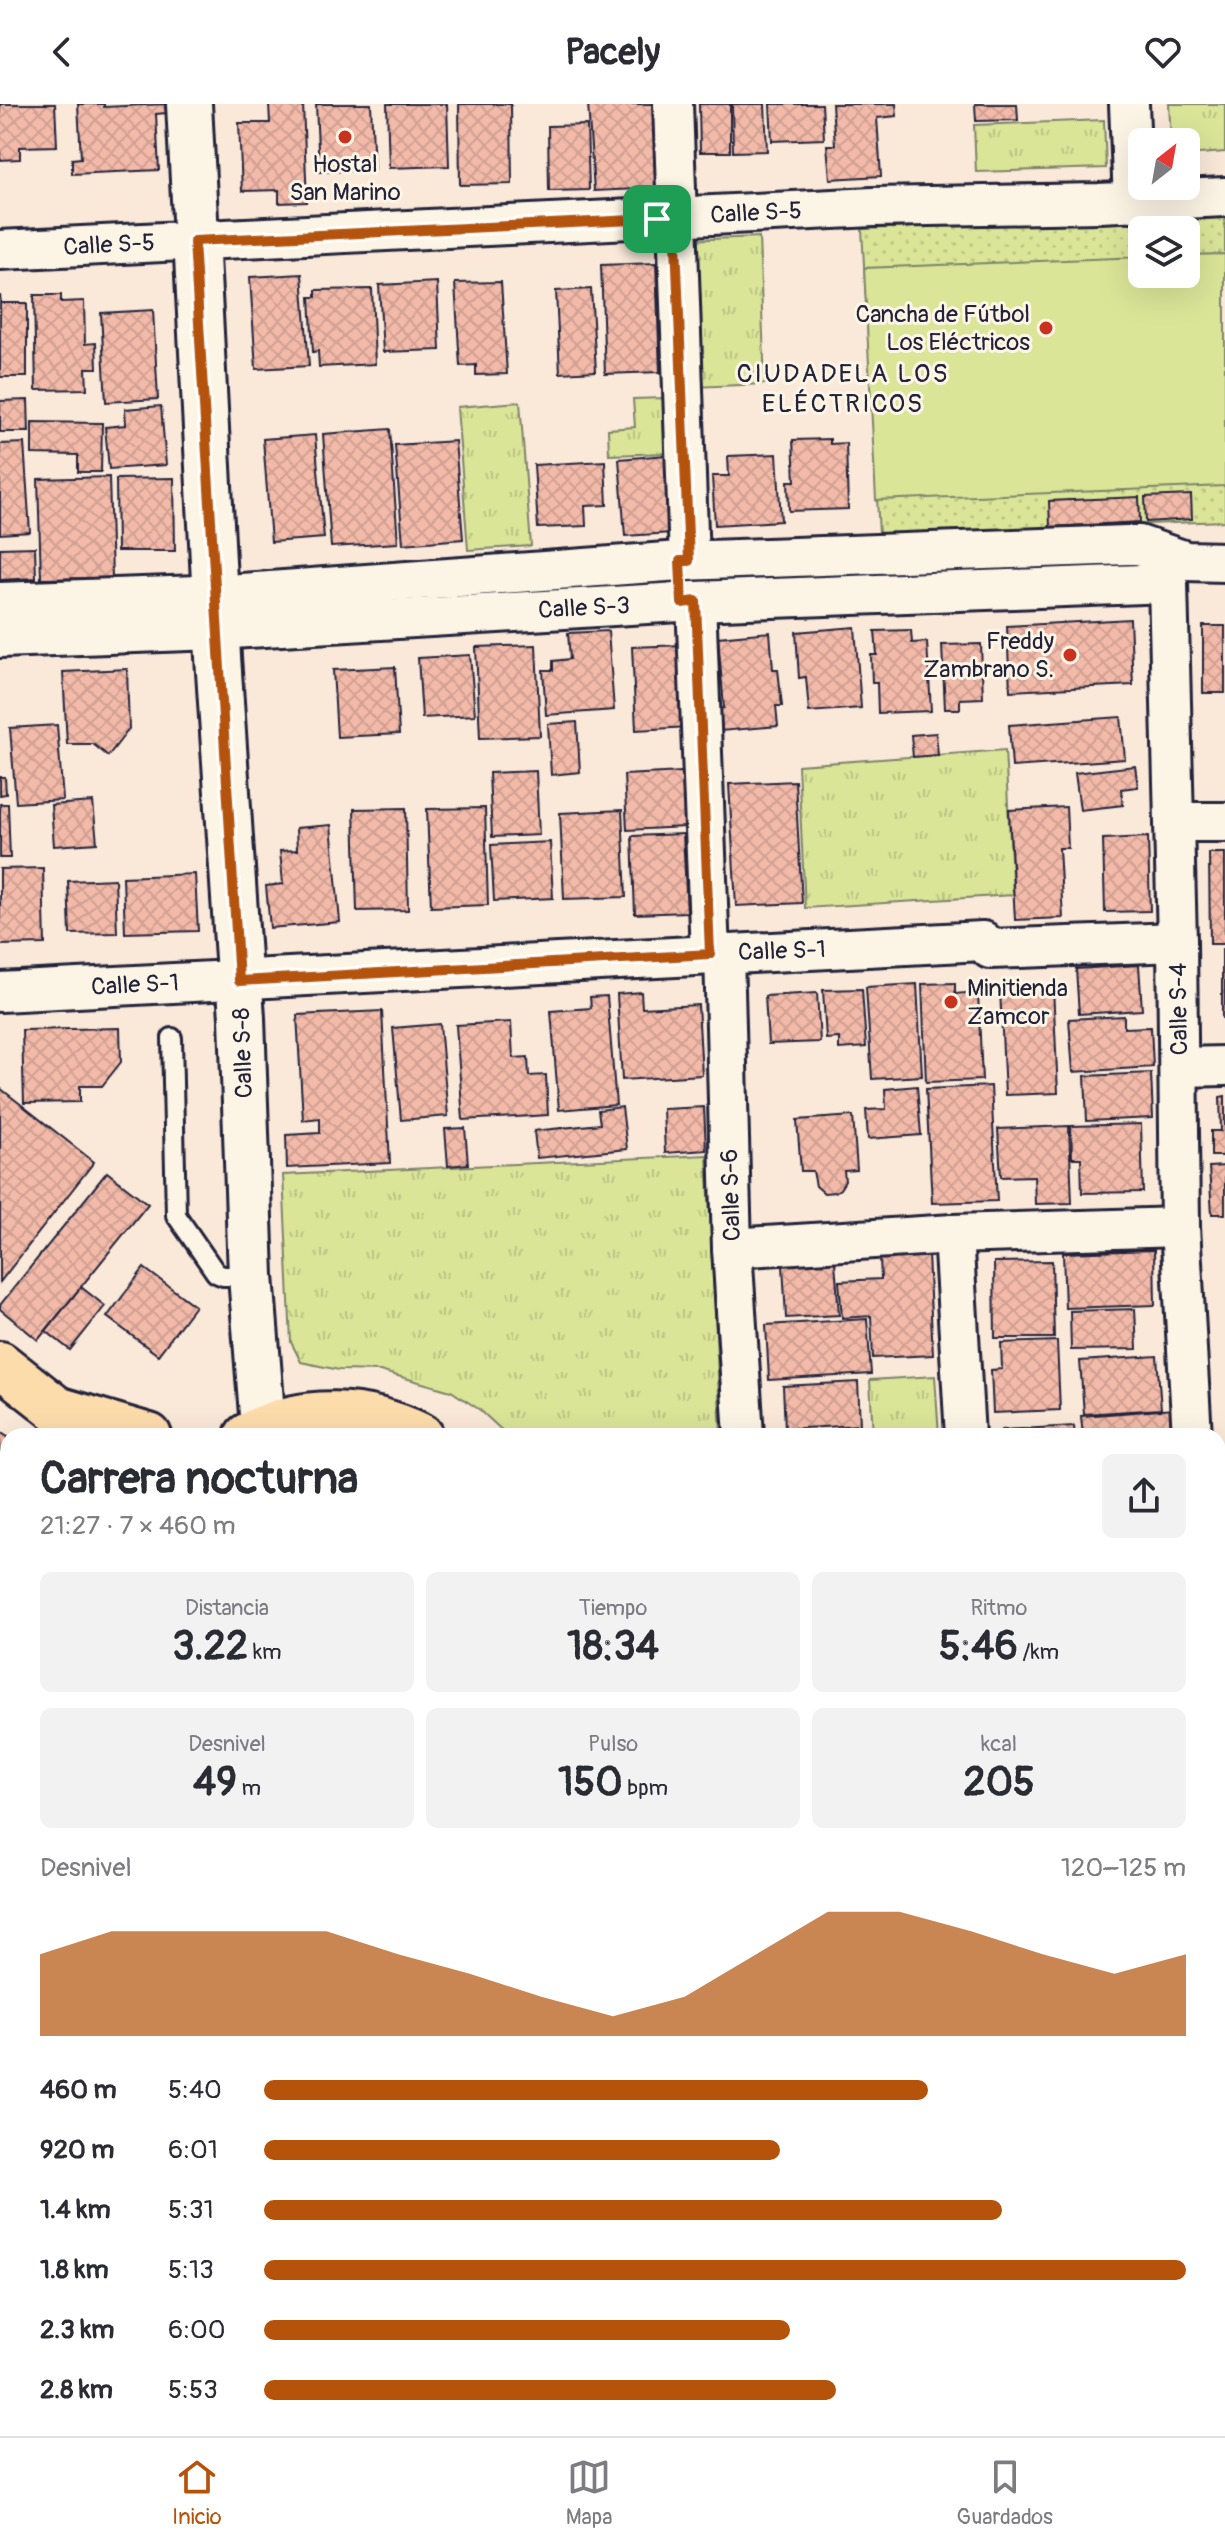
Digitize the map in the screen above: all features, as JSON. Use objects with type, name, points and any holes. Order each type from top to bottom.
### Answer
[{"type":"main road","points":[[0,1364],[67,1422],[102,1428]]},
{"type":"main road","points":[[267,1428],[306,1415],[350,1414],[404,1428]]},
{"type":"street","name":"Calle S-8","points":[[189,104],[215,612],[239,981],[255,1428]]},
{"type":"street","points":[[673,104],[684,561]]},
{"type":"street","points":[[1129,104],[1133,202]]},
{"type":"street","name":"Calle S-5","points":[[0,250],[873,207],[1225,197]]},
{"type":"street","name":"Calle S-3","points":[[0,638],[684,561],[1139,545],[1177,572]]},
{"type":"street","name":"Calle S-6","points":[[684,561],[717,954],[743,1428]]},
{"type":"street","name":"Calle S-3","points":[[0,602],[215,612],[689,602],[1177,572],[1225,562]]},
{"type":"street","name":"Calle S-4","points":[[1177,572],[1174,822],[1180,1227],[1192,1428]]},
{"type":"street","points":[[1174,822],[1225,822]]},
{"type":"street","name":"Calle S-1","points":[[0,992],[983,941],[990,949],[1177,942]]},
{"type":"street","points":[[1180,1067],[1225,1066]]},
{"type":"street","points":[[732,1248],[953,1234],[1180,1227]]},
{"type":"street","points":[[953,1234],[965,1428]]},
{"type":"lane","points":[[172,1038],[176,1215],[216,1273],[251,1276]]},
{"type":"green space","points":[[1169,104],[1225,104],[1225,152],[1200,154],[1200,128],[1170,128]]},
{"type":"green space","points":[[1104,120],[1106,168],[976,172],[974,125]]},
{"type":"green space","name":"Cancha de Fútbol Los Eléctricos","points":[[1225,215],[1225,521],[879,534],[862,229],[1128,219],[1128,288],[1200,288],[1199,216]]},
{"type":"green space","points":[[759,237],[765,384],[693,387],[686,240]]},
{"type":"green space","name":"Cancha de Fútbol Los Eléctricos","points":[[1225,254],[1225,486],[876,500],[864,268],[1128,258],[1128,288],[1200,288],[1200,255]]},
{"type":"green space","points":[[665,398],[668,453],[609,455],[608,429],[635,427],[633,399]]},
{"type":"green space","points":[[520,402],[531,546],[468,550],[457,407]]},
{"type":"green space","points":[[1005,750],[1013,895],[805,908],[798,765]]},
{"type":"green space","points":[[707,1155],[721,1428],[499,1428],[480,1410],[451,1391],[380,1371],[339,1370],[301,1362],[291,1342],[283,1175]]},
{"type":"green space","points":[[935,1376],[938,1428],[873,1428],[870,1380]]},
{"type":"building","points":[[0,104],[55,104],[57,146],[20,147],[20,159],[0,160]]},
{"type":"building","points":[[78,104],[104,104],[104,107],[165,104],[166,113],[156,114],[159,170],[72,174],[72,159],[81,158]]},
{"type":"building","points":[[269,104],[303,104],[307,202],[279,203],[279,190],[242,191],[239,123],[270,123]]},
{"type":"building","name":"Hostal San Marino","points":[[316,104],[371,104],[374,170],[319,172]]},
{"type":"building","points":[[387,104],[447,104],[449,166],[389,168]]},
{"type":"building","points":[[459,104],[511,104],[512,184],[460,185]]},
{"type":"building","points":[[588,104],[654,104],[660,188],[594,191]]},
{"type":"building","points":[[699,104],[730,104],[730,152],[700,152]]},
{"type":"building","points":[[732,104],[765,104],[767,151],[733,152]]},
{"type":"building","points":[[770,104],[822,104],[824,139],[772,141]]},
{"type":"building","points":[[832,104],[896,104],[897,116],[877,118],[881,176],[830,179],[827,145],[835,145]]},
{"type":"building","points":[[975,104],[1017,104],[1018,120],[976,121]]},
{"type":"building","points":[[587,125],[589,190],[549,191],[548,126]]},
{"type":"building","points":[[656,263],[660,372],[605,374],[601,265]]},
{"type":"building","points":[[302,274],[309,366],[256,369],[250,277]]},
{"type":"building","points":[[437,282],[440,350],[383,352],[379,285]]},
{"type":"building","points":[[501,282],[507,374],[476,375],[476,365],[460,366],[455,283]]},
{"type":"building","points":[[372,289],[375,364],[319,367],[318,351],[313,352],[310,297],[316,297],[316,290]]},
{"type":"building","points":[[591,289],[596,371],[560,373],[556,291]]},
{"type":"building","points":[[0,295],[1,303],[27,303],[27,377],[0,377]]},
{"type":"building","points":[[34,295],[61,295],[61,302],[84,301],[85,344],[96,343],[97,368],[86,368],[87,389],[36,390]]},
{"type":"building","points":[[153,310],[158,399],[106,402],[101,313]]},
{"type":"building","points":[[28,400],[29,432],[0,432],[0,401]]},
{"type":"building","points":[[161,406],[166,465],[109,469],[105,427],[126,425],[125,409]]},
{"type":"building","points":[[32,422],[102,423],[101,472],[78,472],[78,455],[32,454]]},
{"type":"building","points":[[390,429],[398,543],[331,547],[323,434]]},
{"type":"building","points":[[315,435],[324,538],[271,542],[263,439]]},
{"type":"building","points":[[830,439],[830,444],[846,443],[848,509],[789,511],[788,481],[795,481],[793,440]]},
{"type":"building","points":[[455,441],[463,539],[403,544],[395,445]]},
{"type":"building","points":[[24,443],[30,532],[0,534],[0,444]]},
{"type":"building","points":[[777,454],[781,521],[715,525],[712,476],[729,476],[728,456]]},
{"type":"building","points":[[667,455],[672,533],[625,536],[619,459]]},
{"type":"building","points":[[605,461],[607,505],[585,506],[586,526],[538,528],[534,465]]},
{"type":"building","points":[[109,477],[112,578],[41,579],[38,479]]},
{"type":"building","points":[[174,478],[175,551],[117,551],[116,479]]},
{"type":"building","points":[[1191,495],[1192,519],[1146,522],[1145,497]]},
{"type":"building","points":[[1139,497],[1140,522],[1050,527],[1049,501]]},
{"type":"building","points":[[35,547],[36,578],[0,580],[0,548]]},
{"type":"building","name":"Freddy Zambrano S.","points":[[1130,619],[1133,685],[1010,691],[1007,626]]},
{"type":"building","points":[[1203,626],[1225,626],[1225,693],[1203,693]]},
{"type":"building","points":[[855,627],[861,708],[809,712],[806,677],[799,678],[796,632]]},
{"type":"building","points":[[911,630],[912,643],[927,642],[931,711],[878,713],[877,683],[872,683],[871,655],[877,655],[875,631]]},
{"type":"building","points":[[608,631],[614,710],[546,715],[543,670],[553,670],[553,661],[570,659],[568,633]]},
{"type":"building","points":[[770,632],[773,669],[778,669],[782,706],[776,706],[778,726],[720,731],[718,709],[724,708],[718,637]]},
{"type":"building","points":[[981,644],[983,698],[960,699],[960,709],[945,709],[942,645]]},
{"type":"building","points":[[536,645],[540,736],[480,738],[476,647]]},
{"type":"building","points":[[684,645],[689,727],[636,730],[632,647]]},
{"type":"building","points":[[470,655],[475,715],[422,718],[418,658]]},
{"type":"building","points":[[395,667],[399,734],[337,737],[333,670]]},
{"type":"building","points":[[127,669],[129,729],[108,756],[93,744],[67,744],[63,672]]},
{"type":"building","points":[[1121,717],[1125,759],[1012,767],[1009,725]]},
{"type":"building","points":[[577,722],[580,772],[551,775],[548,724]]},
{"type":"building","points":[[57,725],[63,800],[16,803],[10,728]]},
{"type":"building","points":[[936,733],[938,755],[913,757],[911,735]]},
{"type":"building","points":[[1135,766],[1138,787],[1121,789],[1123,805],[1080,810],[1075,773]]},
{"type":"building","points":[[536,771],[539,835],[492,837],[489,773]]},
{"type":"building","points":[[682,772],[685,827],[627,830],[624,775]]},
{"type":"building","points":[[0,777],[5,777],[6,794],[0,795]]},
{"type":"building","points":[[795,781],[802,903],[736,906],[729,784]]},
{"type":"building","points":[[93,802],[97,843],[54,846],[51,805]]},
{"type":"building","points":[[0,804],[8,804],[10,858],[0,858]]},
{"type":"building","points":[[1066,807],[1068,848],[1059,848],[1063,918],[1015,920],[1009,810]]},
{"type":"building","points":[[406,808],[408,910],[357,911],[354,809]]},
{"type":"building","points":[[485,808],[488,905],[431,907],[427,809]]},
{"type":"building","points":[[622,810],[626,897],[564,899],[560,813]]},
{"type":"building","points":[[331,825],[340,922],[270,928],[266,886],[283,884],[280,851],[297,850],[296,828]]},
{"type":"building","points":[[683,834],[687,912],[635,914],[632,836]]},
{"type":"building","points":[[1148,837],[1150,911],[1105,912],[1103,839]]},
{"type":"building","points":[[550,842],[553,898],[494,901],[491,845]]},
{"type":"building","points":[[1209,853],[1225,853],[1225,944],[1210,944]]},
{"type":"building","points":[[43,868],[45,944],[0,945],[0,869]]},
{"type":"building","points":[[195,874],[198,931],[125,933],[123,877]]},
{"type":"building","points":[[115,879],[117,933],[70,934],[68,881]]},
{"type":"building","points":[[1222,949],[1225,949],[1225,1018],[1222,1018]]},
{"type":"building","points":[[1139,965],[1142,1010],[1079,1014],[1076,969]]},
{"type":"building","points":[[955,983],[955,994],[978,992],[982,1080],[926,1082],[922,984]]},
{"type":"building","points":[[917,984],[922,1076],[872,1079],[866,987]]},
{"type":"building","points":[[1053,987],[1058,1093],[1005,1095],[1000,989]]},
{"type":"building","points":[[862,989],[866,1047],[839,1049],[839,1038],[826,1039],[823,990]]},
{"type":"building","points":[[641,992],[642,1008],[698,1005],[702,1075],[622,1080],[617,994]]},
{"type":"building","points":[[817,993],[820,1042],[768,1044],[765,996]]},
{"type":"building","points":[[607,996],[616,1105],[559,1110],[551,1011],[591,1008],[590,997]]},
{"type":"building","points":[[382,1011],[390,1163],[287,1168],[286,1135],[320,1133],[320,1118],[303,1120],[297,1015]]},
{"type":"building","points":[[1124,1016],[1124,1028],[1151,1027],[1153,1067],[1073,1072],[1069,1019]]},
{"type":"building","points":[[511,1022],[513,1058],[528,1057],[529,1076],[546,1075],[548,1115],[463,1120],[456,1025]]},
{"type":"building","points":[[440,1024],[448,1116],[401,1120],[393,1028]]},
{"type":"building","points":[[120,1028],[121,1062],[102,1086],[80,1086],[80,1102],[24,1103],[22,1030]]},
{"type":"building","points":[[1151,1073],[1153,1118],[1087,1121],[1085,1076]]},
{"type":"building","points":[[917,1086],[921,1135],[868,1139],[866,1110],[886,1109],[885,1089]]},
{"type":"building","points":[[991,1086],[997,1201],[932,1203],[926,1089]]},
{"type":"building","points":[[0,1088],[94,1162],[0,1282]]},
{"type":"building","points":[[1225,1096],[1225,1156],[1211,1156],[1211,1131],[1221,1131],[1220,1097]]},
{"type":"building","points":[[622,1107],[627,1149],[537,1158],[534,1131],[600,1124],[598,1110]]},
{"type":"building","points":[[704,1107],[706,1150],[665,1153],[663,1109]]},
{"type":"building","points":[[853,1116],[857,1170],[844,1171],[845,1181],[840,1189],[824,1193],[816,1186],[813,1171],[801,1171],[797,1120]]},
{"type":"building","points":[[1141,1124],[1143,1192],[1082,1193],[1081,1158],[1072,1158],[1071,1126]]},
{"type":"building","points":[[1069,1126],[1072,1203],[1035,1204],[1034,1176],[1001,1177],[998,1129]]},
{"type":"building","points":[[465,1128],[468,1164],[448,1166],[445,1129]]},
{"type":"building","points":[[1225,1166],[1225,1214],[1212,1214],[1209,1167]]},
{"type":"building","points":[[107,1172],[148,1204],[38,1340],[0,1309],[0,1305]]},
{"type":"building","points":[[1154,1250],[1155,1305],[1065,1308],[1063,1253]]},
{"type":"building","points":[[928,1255],[933,1355],[873,1358],[871,1316],[842,1318],[839,1281],[881,1279],[880,1257]]},
{"type":"building","points":[[835,1261],[839,1315],[786,1318],[783,1265]]},
{"type":"building","points":[[1052,1261],[1054,1338],[995,1338],[994,1262]]},
{"type":"building","points":[[144,1268],[195,1306],[158,1355],[107,1317]]},
{"type":"building","points":[[81,1287],[105,1306],[70,1350],[46,1331]]},
{"type":"building","points":[[1135,1309],[1137,1349],[1071,1350],[1070,1311]]},
{"type":"building","points":[[867,1319],[871,1374],[769,1380],[766,1325]]},
{"type":"building","points":[[1057,1341],[1060,1410],[993,1413],[991,1370],[1002,1369],[1001,1343]]},
{"type":"building","points":[[1157,1356],[1161,1409],[1084,1414],[1080,1361]]},
{"type":"building","points":[[858,1382],[860,1425],[785,1428],[783,1386]]},
{"type":"building","points":[[1174,1409],[1176,1428],[1082,1428],[1081,1416]]},
{"type":"place","name":"Hostal San Marino","points":[[345,137]]},
{"type":"place","name":"Cancha de Fútbol Los Eléctricos","points":[[1046,328]]},
{"type":"place","name":"Freddy Zambrano S.","points":[[1070,655]]},
{"type":"place","name":"Minitienda Zamcor","points":[[951,1002]]},
{"type":"district","name":"CIUDADELA LOS ELÉCTRICOS","points":[[843,389]]},
{"type":"route","points":[[675,218],[689,561],[680,561],[682,603],[696,601],[710,954],[239,981],[194,241],[657,219],[675,218]]}]
